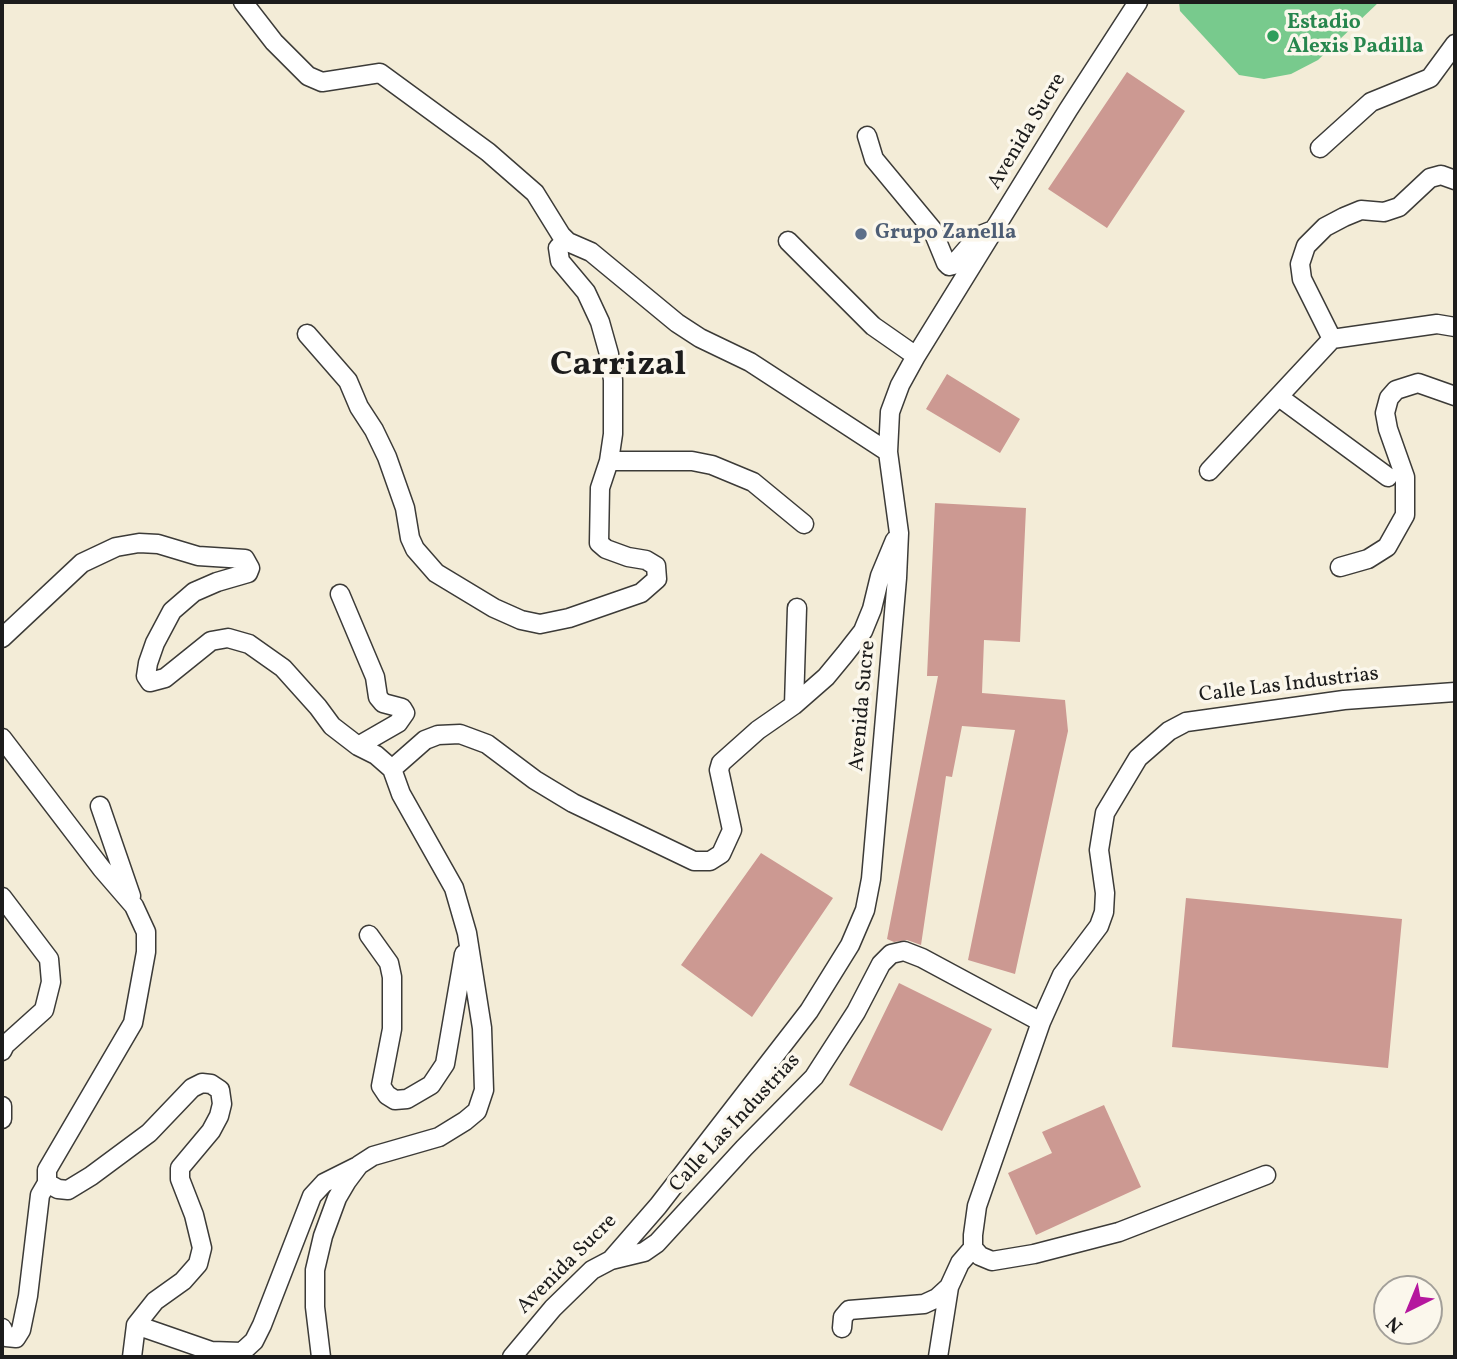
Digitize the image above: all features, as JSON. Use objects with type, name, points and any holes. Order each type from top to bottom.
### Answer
[{"type":"street","points":[[243,2],[274,42],[308,76],[322,82],[380,73],[488,152],[534,193],[568,242],[591,251],[677,323],[750,362],[888,452]]},
{"type":"street","name":"Avenida Sucre","points":[[512,1357],[563,1298],[592,1270],[611,1260],[658,1206],[809,1011],[850,945],[865,910],[871,879],[889,687],[899,533],[888,452],[890,412],[900,385],[916,356],[1138,2]]},
{"type":"street","points":[[1320,148],[1371,102],[1430,78],[1455,44]]},
{"type":"street","points":[[867,136],[874,159],[932,229],[949,266],[953,265],[978,236],[996,229]]},
{"type":"street","points":[[1332,339],[1302,279],[1300,264],[1306,246],[1325,227],[1344,217],[1361,210],[1384,212],[1399,207],[1430,178],[1440,176],[1455,180]]},
{"type":"street","points":[[788,241],[873,326],[916,356]]},
{"type":"street","points":[[307,334],[348,381],[387,457],[405,508],[410,538],[415,549],[436,573],[494,608],[521,620],[540,624],[569,618],[641,593],[657,579],[656,566],[646,560],[606,549],[599,543],[600,488],[609,461],[613,434],[613,380],[600,322],[586,292],[560,261],[558,248],[568,242]]},
{"type":"street","points":[[1209,471],[1332,339],[1437,324],[1455,327]]},
{"type":"street","points":[[1340,567],[1368,559],[1387,547],[1405,515],[1405,478],[1385,413],[1389,398],[1395,390],[1418,383],[1455,396]]},
{"type":"street","points":[[1279,397],[1388,477]]},
{"type":"street","points":[[609,461],[692,461],[723,469],[753,482],[804,524]]},
{"type":"street","points":[[392,769],[425,740],[438,735],[460,734],[487,744],[535,780],[573,803],[694,861],[710,861],[721,854],[732,830],[719,770],[721,763],[826,677],[863,631],[889,553],[899,533]]},
{"type":"street","points":[[2,638],[82,563],[116,547],[139,543],[158,544],[198,556],[245,559],[250,568],[248,573],[194,592],[172,611],[155,643],[146,677],[150,681],[158,682],[211,641],[228,638],[249,644],[283,668],[332,726],[392,769],[401,794],[454,888],[467,933],[482,1028],[484,1090],[477,1111],[439,1137],[373,1156],[324,1183],[312,1196],[254,1341],[242,1352],[226,1354],[211,1351],[136,1325]]},
{"type":"street","points":[[340,594],[375,677],[378,697],[383,703],[402,708],[405,713],[398,723],[358,746]]},
{"type":"street","points":[[794,705],[797,608]]},
{"type":"street","name":"Calle Las Industrias","points":[[973,1248],[977,1206],[1041,1022],[1062,975],[1099,926],[1104,912],[1105,893],[1099,850],[1105,813],[1138,758],[1169,731],[1186,722],[1343,700],[1455,692]]},
{"type":"street","points":[[2,737],[102,869],[134,906]]},
{"type":"street","points":[[2,1328],[6,1337],[16,1338],[21,1330],[28,1296],[40,1195],[47,1183],[47,1170],[133,1023],[146,951],[146,932],[134,906],[100,806]]},
{"type":"street","points":[[2,897],[49,959],[51,982],[44,1010],[5,1045],[2,1051]]},
{"type":"street","points":[[369,935],[389,963],[392,977],[392,1029],[381,1086],[387,1095],[396,1100],[407,1099],[430,1085],[445,1064],[467,933]]},
{"type":"street","name":"Calle Las Industrias","points":[[611,1260],[644,1252],[656,1243],[814,1077],[856,1012],[881,964],[891,954],[904,951],[922,958],[1041,1022]]},
{"type":"street","points":[[47,1183],[58,1189],[68,1190],[91,1177],[149,1133],[192,1088],[202,1083],[211,1084],[220,1090],[222,1104],[219,1116],[211,1131],[180,1168],[180,1179],[194,1215],[202,1248],[198,1264],[183,1281],[155,1301],[136,1325],[132,1357]]},
{"type":"street","points":[[2,1106],[2,1119]]},
{"type":"street","points":[[321,1357],[314,1269],[337,1198],[359,1165]]},
{"type":"street","points":[[938,1357],[949,1287],[960,1264],[973,1248],[980,1256],[992,1261],[1034,1254],[1119,1231],[1266,1175]]},
{"type":"street","points":[[842,1328],[843,1317],[849,1310],[924,1304],[937,1298],[949,1287]]},
{"type":"green space","name":"Estadio Alexis Padilla","points":[[1179,2],[1379,2],[1318,60],[1291,74],[1264,79],[1239,75],[1180,11]]},
{"type":"building","points":[[1127,72],[1185,111],[1107,228],[1048,189]]},
{"type":"building","points":[[947,374],[1020,419],[1000,453],[926,409]]},
{"type":"building","points":[[935,503],[1026,508],[1020,642],[984,640],[982,693],[1065,700],[1068,731],[1015,974],[968,960],[1015,730],[962,726],[952,777],[946,776],[921,945],[907,940],[894,942],[887,939],[938,676],[927,676]]},
{"type":"building","points":[[761,853],[833,898],[752,1017],[681,965]]},
{"type":"building","points":[[1186,898],[1402,919],[1388,1068],[1172,1047]]},
{"type":"building","points":[[899,983],[992,1029],[942,1131],[849,1085]]},
{"type":"building","points":[[1104,1105],[1141,1187],[1036,1235],[1008,1173],[1052,1153],[1042,1132]]},
{"type":"place","name":"Estadio Alexis Padilla","points":[[1273,36]]},
{"type":"place","name":"Grupo Zanella","points":[[861,234]]},
{"type":"district","name":"Carrizal","points":[[618,368]]}]
